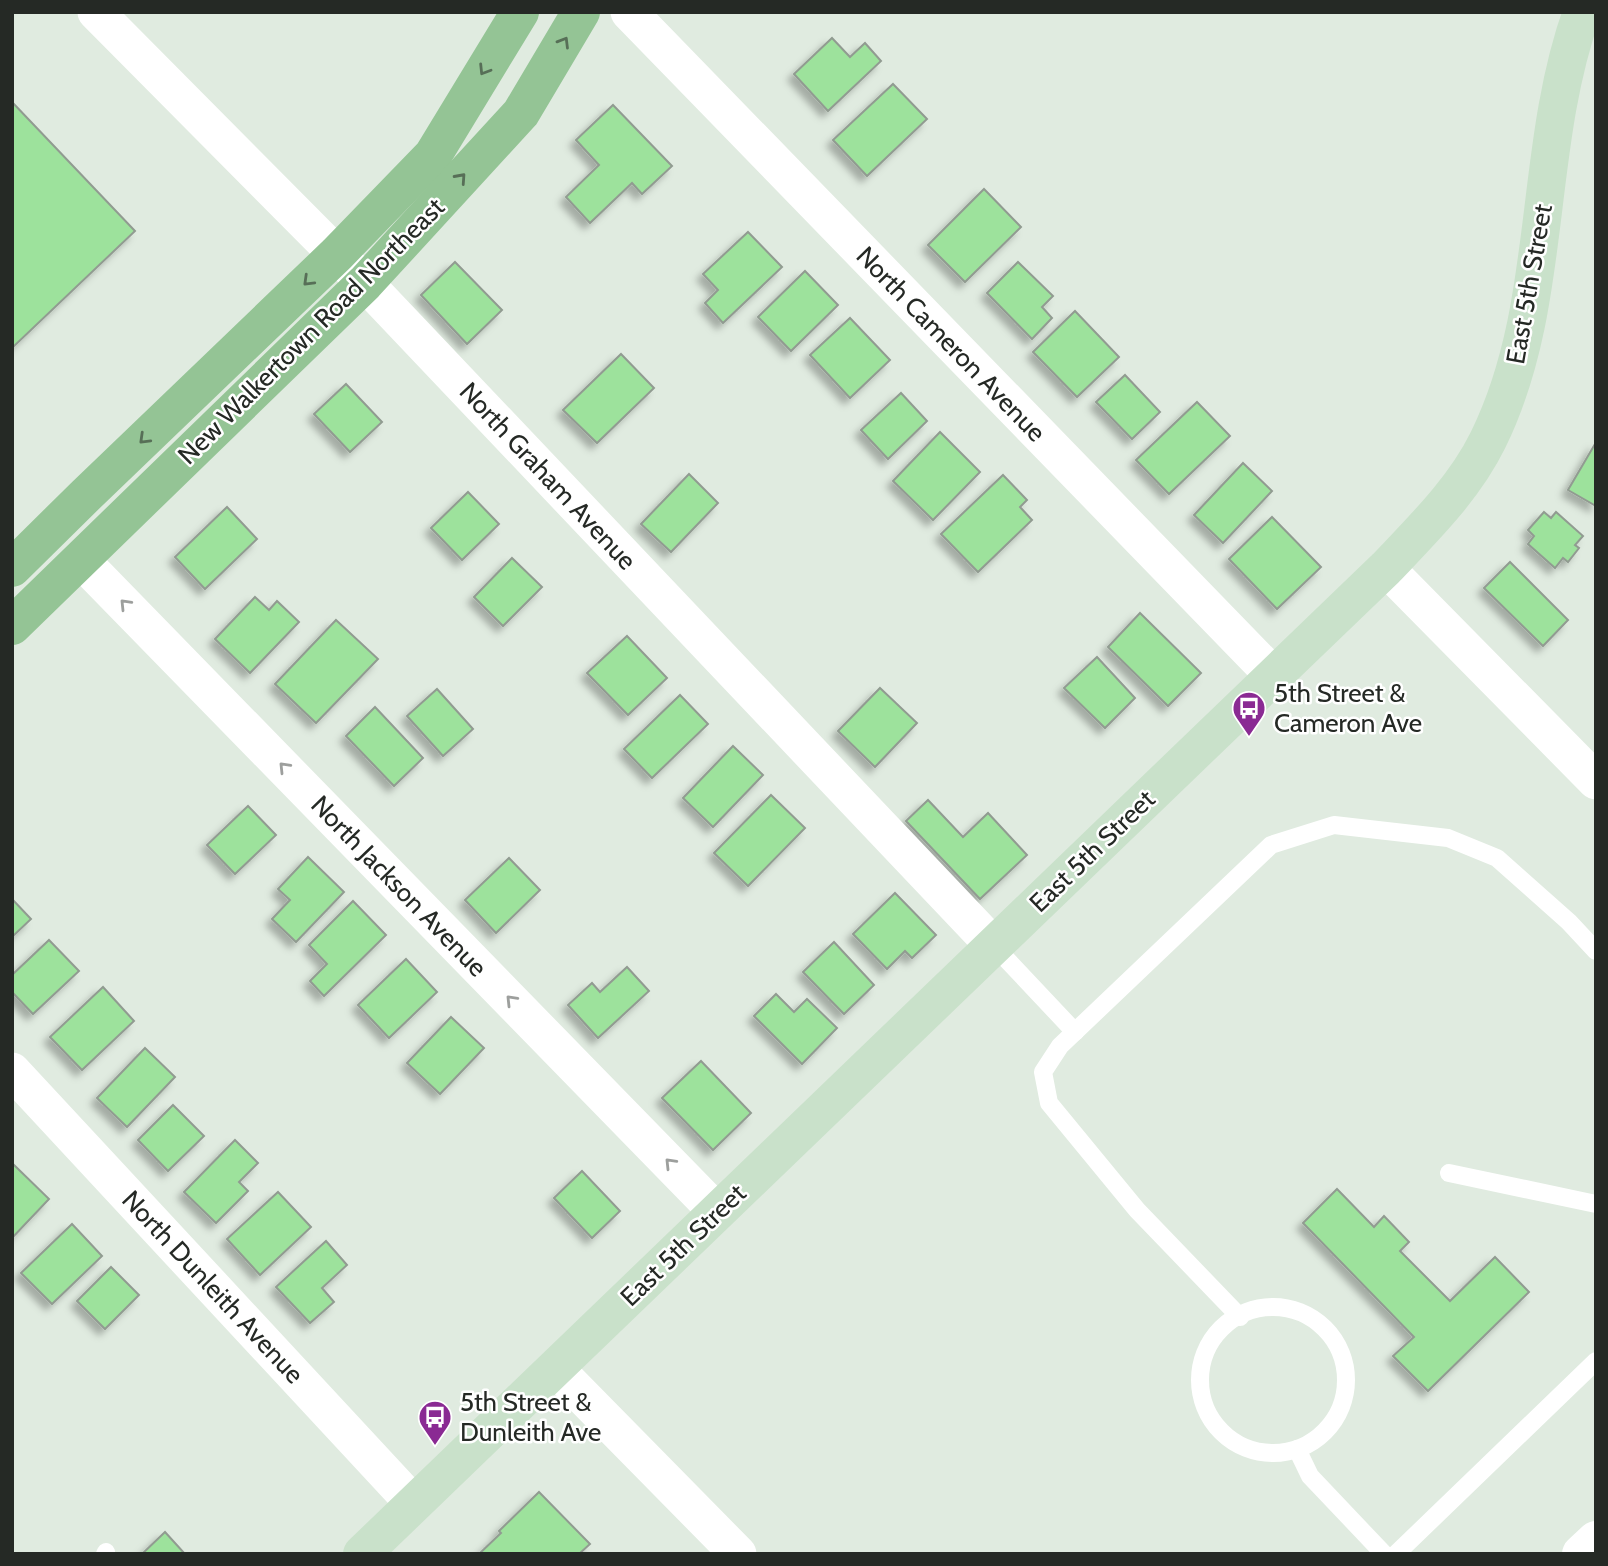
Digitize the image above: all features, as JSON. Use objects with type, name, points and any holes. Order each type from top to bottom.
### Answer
[{"type":"main road","name":"New Walkertown Road Northeast","points":[[12,568],[337,254],[433,155],[520,12]]},
{"type":"main road","name":"New Walkertown Road Northeast","points":[[12,626],[365,283],[521,113],[581,12]]},
{"type":"main road","name":"East 5th Street","points":[[370,1551],[414,1504],[1386,568],[1421,532],[1467,475],[1487,442],[1504,404],[1519,358],[1531,302],[1563,79],[1582,12]]},
{"type":"street","name":"North Graham Avenue","points":[[96,12],[365,283],[994,946]]},
{"type":"street","name":"North Cameron Avenue","points":[[629,12],[1273,675]]},
{"type":"street","name":"North Jackson Avenue","points":[[81,560],[717,1212]]},
{"type":"street","points":[[1386,568],[1596,781]]},
{"type":"street","name":"North Dunleith Avenue","points":[[12,1071],[414,1504]]},
{"type":"street","points":[[555,1368],[738,1554]]},
{"type":"street","points":[[1581,1554],[1596,1540]]},
{"type":"lane","points":[[1240,1317],[1137,1210],[1049,1103],[1043,1072],[1060,1046],[1271,845],[1334,825],[1448,838],[1497,858],[1569,922],[1596,951]]},
{"type":"lane","points":[[994,946],[1075,1032]]},
{"type":"lane","points":[[1449,1173],[1596,1204]]},
{"type":"lane","points":[[1280,1307],[1306,1315],[1328,1331],[1342,1353],[1347,1380],[1342,1407],[1328,1430],[1306,1446],[1297,1449],[1280,1453],[1253,1451],[1229,1439],[1211,1419],[1201,1394],[1201,1367],[1211,1342],[1229,1322],[1253,1310],[1280,1307]]},
{"type":"lane","points":[[1396,1554],[1596,1361]]},
{"type":"lane","points":[[1297,1449],[1310,1476],[1384,1554]]},
{"type":"building","points":[[832,38],[850,57],[865,43],[881,61],[828,111],[794,74]]},
{"type":"building","points":[[893,84],[927,119],[867,176],[833,140]]},
{"type":"building","points":[[12,102],[135,231],[12,348]]},
{"type":"building","points":[[613,105],[672,166],[642,194],[632,183],[590,223],[566,197],[599,165],[576,140]]},
{"type":"building","points":[[984,189],[1021,227],[965,282],[928,245]]},
{"type":"building","points":[[748,232],[782,267],[723,323],[705,303],[718,290],[703,274]]},
{"type":"building","points":[[455,262],[502,310],[467,344],[421,295]]},
{"type":"building","points":[[1018,262],[1053,296],[1042,307],[1052,318],[1032,339],[987,293]]},
{"type":"building","points":[[805,271],[838,305],[791,351],[758,317]]},
{"type":"building","points":[[1075,311],[1119,357],[1077,397],[1033,352]]},
{"type":"building","points":[[850,318],[890,360],[850,398],[810,355]]},
{"type":"building","points":[[621,354],[654,388],[597,443],[563,410]]},
{"type":"building","points":[[1125,375],[1160,412],[1132,439],[1096,402]]},
{"type":"building","points":[[346,384],[382,422],[350,452],[314,414]]},
{"type":"building","points":[[901,393],[927,421],[888,459],[861,430]]},
{"type":"building","points":[[1197,402],[1230,436],[1169,494],[1136,460]]},
{"type":"building","points":[[940,432],[980,472],[933,520],[893,481]]},
{"type":"building","points":[[1596,444],[1596,506],[1568,490]]},
{"type":"building","points":[[1243,463],[1272,491],[1223,543],[1194,515]]},
{"type":"building","points":[[689,474],[718,503],[671,552],[641,524]]},
{"type":"building","points":[[1003,475],[1027,500],[1020,507],[1032,520],[978,572],[941,534]]},
{"type":"building","points":[[468,492],[499,524],[462,560],[431,528]]},
{"type":"building","points":[[227,507],[257,539],[205,589],[175,557]]},
{"type":"building","points":[[1544,512],[1551,518],[1556,512],[1583,536],[1575,545],[1579,548],[1568,562],[1563,558],[1555,568],[1528,544],[1534,536],[1528,530]]},
{"type":"building","points":[[1272,517],[1321,567],[1277,609],[1229,559]]},
{"type":"building","points":[[512,558],[542,587],[503,626],[474,597]]},
{"type":"building","points":[[1510,562],[1568,620],[1543,646],[1484,588]]},
{"type":"building","points":[[255,597],[269,610],[277,601],[299,622],[250,673],[215,639]]},
{"type":"building","points":[[1140,613],[1201,673],[1168,706],[1108,647]]},
{"type":"building","points":[[336,620],[378,659],[316,723],[275,684]]},
{"type":"building","points":[[627,636],[667,678],[628,715],[587,673]]},
{"type":"building","points":[[1097,657],[1135,698],[1105,728],[1064,688]]},
{"type":"building","points":[[880,688],[917,723],[875,767],[838,731]]},
{"type":"building","points":[[437,689],[473,729],[443,756],[407,716]]},
{"type":"building","points":[[680,695],[708,724],[652,778],[624,749]]},
{"type":"building","points":[[375,707],[423,758],[394,786],[346,736]]},
{"type":"building","points":[[733,746],[763,775],[713,827],[683,798]]},
{"type":"building","points":[[771,795],[805,828],[748,886],[714,853]]},
{"type":"building","points":[[928,800],[963,837],[988,813],[1027,855],[980,899],[906,821]]},
{"type":"building","points":[[248,806],[276,835],[235,874],[207,845]]},
{"type":"building","points":[[308,857],[344,892],[296,942],[272,919],[290,900],[278,889]]},
{"type":"building","points":[[509,858],[540,890],[496,933],[465,900]]},
{"type":"building","points":[[895,893],[936,935],[912,958],[905,951],[887,969],[853,934]]},
{"type":"building","points":[[12,899],[31,919],[12,937]]},
{"type":"building","points":[[353,901],[386,935],[324,996],[310,981],[327,964],[309,945]]},
{"type":"building","points":[[49,940],[79,971],[33,1014],[12,992],[12,975]]},
{"type":"building","points":[[834,942],[874,985],[844,1014],[803,972]]},
{"type":"building","points":[[406,959],[437,992],[389,1038],[358,1005]]},
{"type":"building","points":[[627,967],[649,991],[598,1038],[568,1005],[592,983],[600,992]]},
{"type":"building","points":[[103,987],[134,1021],[82,1070],[50,1037]]},
{"type":"building","points":[[776,994],[794,1012],[807,999],[837,1028],[802,1064],[754,1016]]},
{"type":"building","points":[[451,1017],[484,1048],[440,1094],[407,1063]]},
{"type":"building","points":[[145,1048],[175,1077],[127,1127],[97,1098]]},
{"type":"building","points":[[701,1061],[751,1113],[713,1150],[662,1098]]},
{"type":"building","points":[[173,1105],[204,1136],[168,1171],[138,1140]]},
{"type":"building","points":[[235,1140],[258,1163],[239,1182],[248,1191],[216,1223],[184,1192]]},
{"type":"building","points":[[12,1163],[49,1199],[12,1238]]},
{"type":"building","points":[[582,1171],[620,1211],[592,1238],[554,1198]]},
{"type":"building","points":[[1337,1189],[1374,1227],[1384,1216],[1409,1242],[1400,1251],[1450,1301],[1495,1257],[1529,1292],[1428,1391],[1393,1356],[1414,1337],[1303,1223]]},
{"type":"building","points":[[278,1192],[311,1227],[260,1275],[227,1239]]},
{"type":"building","points":[[72,1224],[102,1256],[52,1304],[21,1273]]},
{"type":"building","points":[[326,1241],[347,1265],[322,1288],[334,1302],[310,1323],[276,1287]]},
{"type":"building","points":[[111,1267],[139,1295],[105,1329],[77,1301]]},
{"type":"building","points":[[539,1492],[590,1544],[579,1554],[479,1554],[501,1533],[499,1531]]},
{"type":"building","points":[[165,1532],[185,1554],[142,1554]]},
{"type":"place","name":"5th Street & Cameron Ave","points":[[1249,738]]},
{"type":"place","name":"5th Street & Dunleith Ave","points":[[435,1447]]}]
